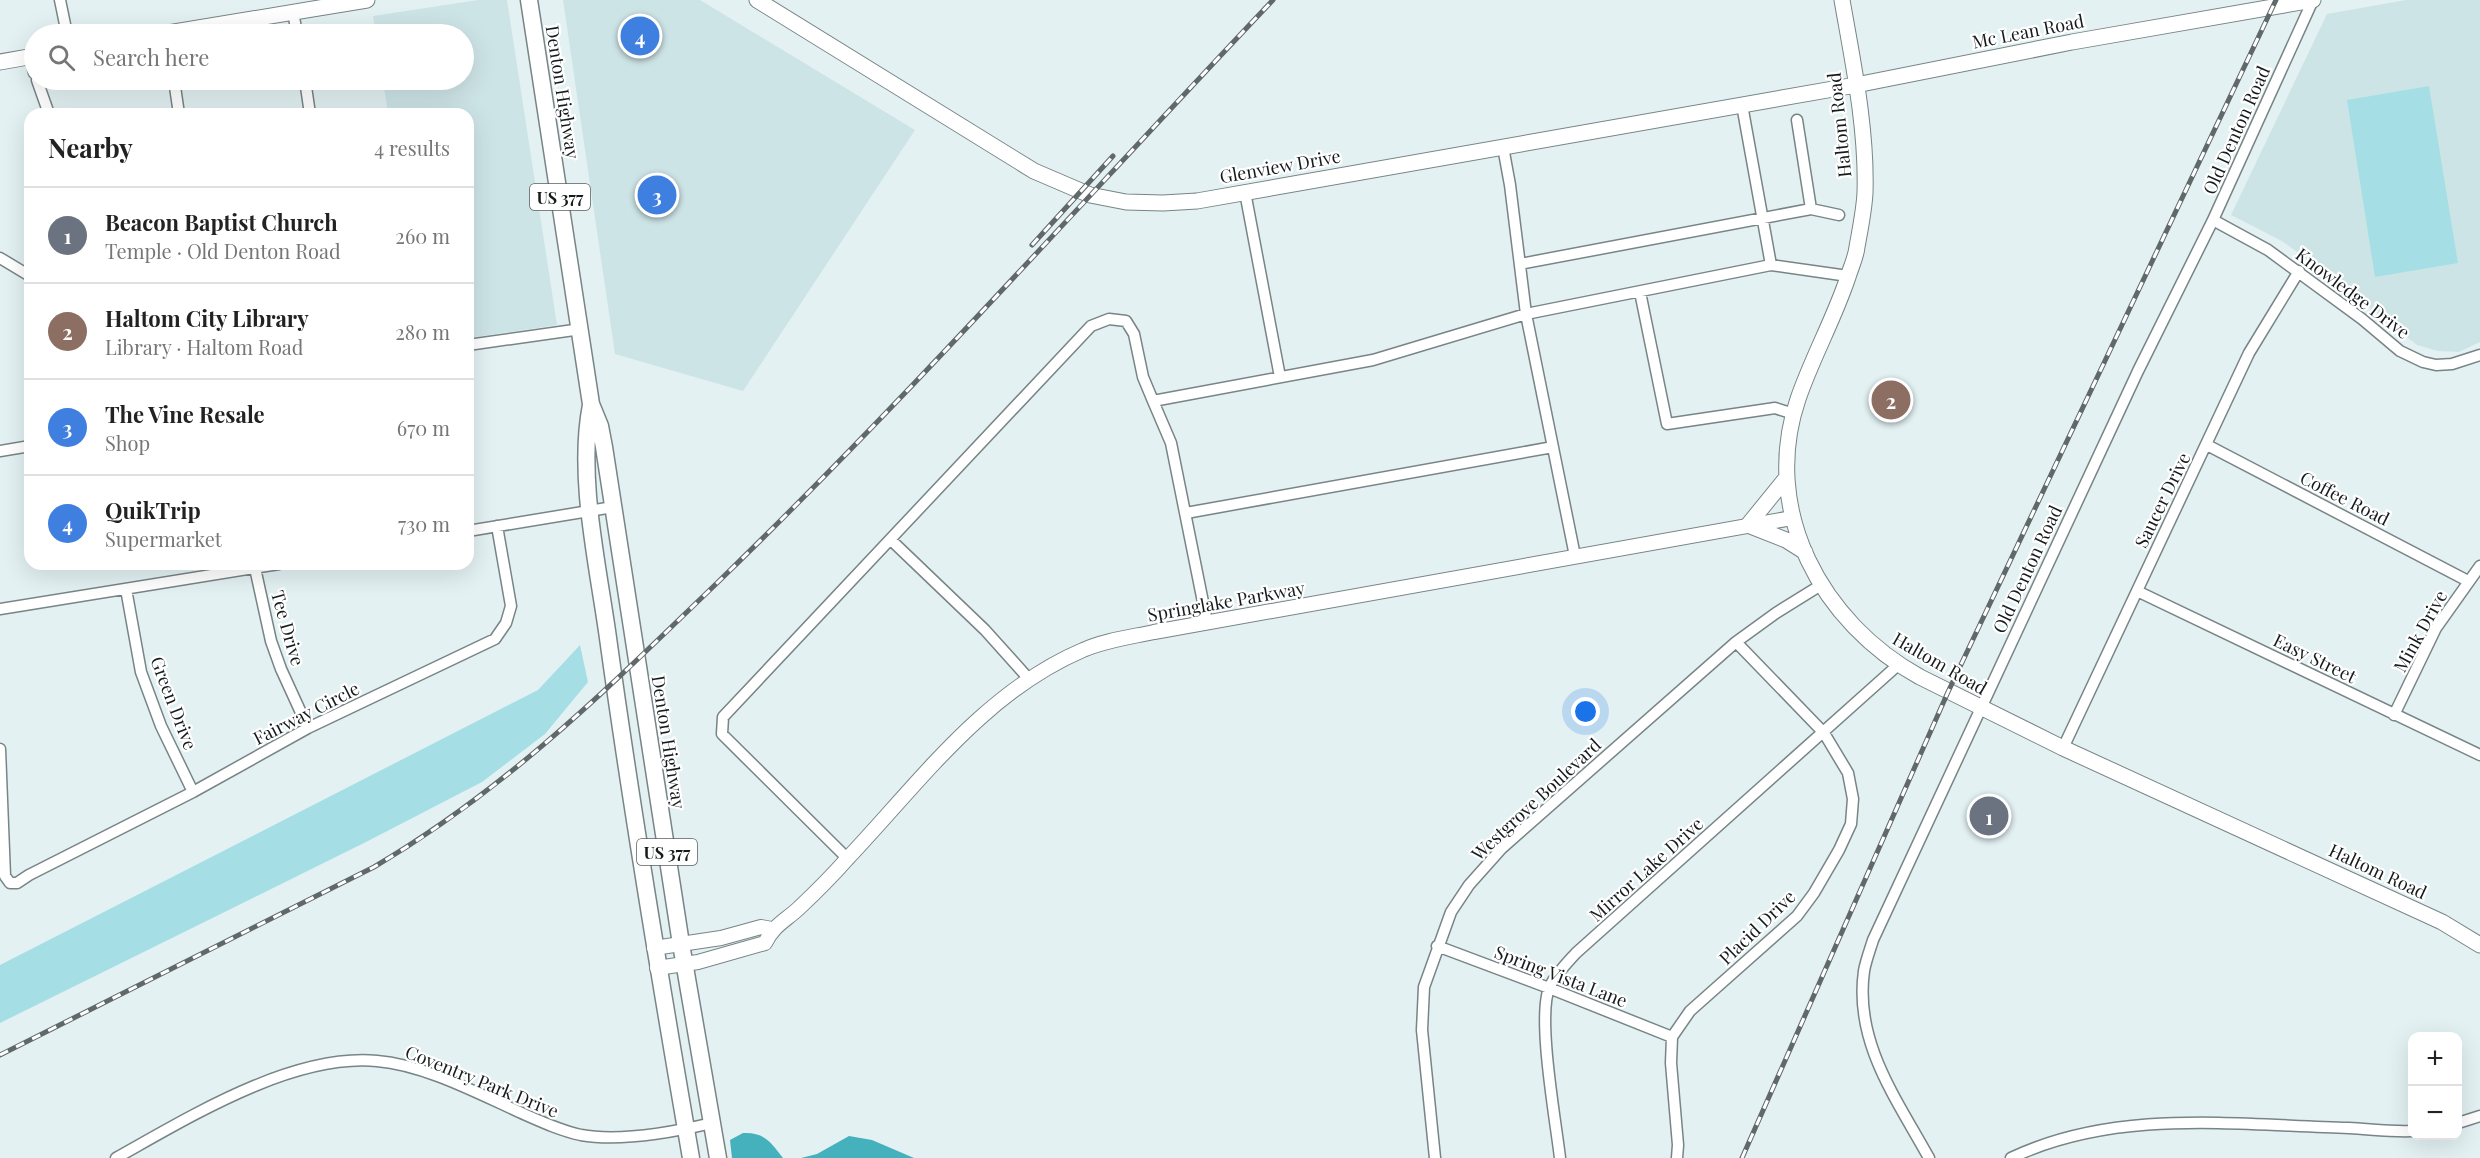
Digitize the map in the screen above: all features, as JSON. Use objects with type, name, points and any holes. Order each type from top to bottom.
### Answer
[{"type":"main road","points":[[224,24],[367,0]]},
{"type":"main road","name":"Denton Highway","points":[[529,0],[591,404],[602,437],[684,963],[718,1158]]},
{"type":"main road","name":"Glenview Drive","points":[[757,0],[1034,171],[1090,195],[1126,202],[1197,201],[1856,85]]},
{"type":"main road","name":"Haltom Road","points":[[1842,0],[1864,148],[1865,195],[1857,251],[1836,311],[1799,398],[1788,447],[1787,477],[1792,518],[1821,585],[1852,626],[1870,644],[1898,665],[1979,708],[2063,748],[2442,921],[2480,945]]},
{"type":"main road","name":"Mc Lean Road","points":[[1856,85],[2250,5],[2313,0]]},
{"type":"main road","points":[[0,62],[24,58]]},
{"type":"main road","name":"Denton Highway","points":[[591,404],[585,434],[590,510],[626,771],[657,968],[691,1158]]},
{"type":"main road","points":[[1787,477],[1748,525],[1786,540],[1805,552]]},
{"type":"street","points":[[60,0],[65,24]]},
{"type":"street","name":"Old Denton Road","points":[[1929,1158],[1872,1053],[1866,1029],[1863,997],[1864,969],[1873,940],[2138,370],[2213,220],[2313,0]]},
{"type":"street","points":[[293,12],[295,24]]},
{"type":"street","points":[[41,90],[47,108]]},
{"type":"street","points":[[175,90],[178,108]]},
{"type":"street","points":[[306,90],[309,108]]},
{"type":"street","points":[[1742,105],[1771,265]]},
{"type":"street","points":[[1797,120],[1811,209]]},
{"type":"street","points":[[1503,147],[1526,314],[1575,556]]},
{"type":"street","points":[[1245,192],[1280,377]]},
{"type":"street","points":[[1520,264],[1811,209],[1839,215]]},
{"type":"street","name":"Knowledge Drive","points":[[2213,220],[2268,250],[2299,271],[2400,351],[2422,362],[2436,365],[2452,364],[2480,355]]},
{"type":"street","points":[[0,258],[24,272]]},
{"type":"street","points":[[1153,401],[1373,360],[1526,314],[1771,265],[1848,276]]},
{"type":"street","name":"Saucer Drive","points":[[2063,748],[2249,353],[2299,271]]},
{"type":"street","points":[[1640,292],[1667,424],[1775,408],[1794,414]]},
{"type":"street","points":[[848,859],[722,734],[723,717],[1091,326],[1109,319],[1126,321],[1134,334],[1143,377],[1171,443],[1207,622]]},
{"type":"street","points":[[474,344],[581,329]]},
{"type":"street","name":"Coffee Road","points":[[2207,445],[2468,581]]},
{"type":"street","points":[[0,451],[24,447]]},
{"type":"street","points":[[1186,513],[1553,447]]},
{"type":"street","points":[[474,530],[613,507]]},
{"type":"street","name":"Springlake Parkway","points":[[657,968],[723,956],[765,943],[772,929],[798,909],[848,859],[934,764],[984,714],[1029,679],[1086,648],[1207,622],[1792,518]]},
{"type":"street","name":"Fairway Circle","points":[[0,748],[5,876],[10,883],[17,883],[193,792],[308,728],[495,639],[506,623],[511,606],[497,526]]},
{"type":"street","points":[[891,540],[985,630],[1029,679]]},
{"type":"street","name":"Mink Drive","points":[[2394,715],[2436,628],[2480,566]]},
{"type":"street","points":[[0,609],[243,570]]},
{"type":"street","name":"Tee Drive","points":[[255,570],[271,641],[280,669],[308,728]]},
{"type":"street","name":"Westgrove Boulevard","points":[[1435,1158],[1422,1030],[1424,987],[1451,912],[1468,885],[1502,848],[1736,642],[1776,613],[1821,585]]},
{"type":"street","name":"Green Drive","points":[[126,589],[141,672],[161,726],[193,792]]},
{"type":"street","name":"Easy Street","points":[[2137,591],[2480,755]]},
{"type":"street","name":"Placid Drive","points":[[1672,1038],[1690,1011],[1797,916],[1814,893],[1851,824],[1853,799],[1848,773],[1824,733],[1736,642]]},
{"type":"street","name":"Mirror Lake Drive","points":[[1560,1158],[1544,1022],[1549,988],[1576,953],[1898,665]]},
{"type":"street","points":[[654,948],[721,938],[760,927],[772,929]]},
{"type":"street","name":"Spring Vista Lane","points":[[1437,946],[1672,1038]]},
{"type":"street","points":[[1672,1038],[1671,1063],[1678,1145],[1677,1158]]},
{"type":"street","name":"Coventry Park Drive","points":[[116,1158],[186,1119],[247,1090],[306,1068],[349,1061],[374,1060],[400,1064],[468,1089],[559,1129],[583,1135],[623,1136],[686,1129],[712,1123]]},
{"type":"street","points":[[2462,1121],[2480,1116]]},
{"type":"street","points":[[2011,1158],[2064,1138],[2091,1132],[2167,1123],[2228,1122],[2408,1131]]},
{"type":"shaded area","points":[[478,0],[507,0],[557,325],[474,337],[474,108],[387,108],[384,90],[474,90],[474,24],[374,24],[373,16]]},
{"type":"shaded area","points":[[563,0],[700,0],[915,130],[743,391],[615,354]]},
{"type":"shaded area","points":[[2406,0],[2480,0],[2480,342],[2459,352],[2438,351],[2417,345],[2282,241],[2231,215],[2327,14]]},
{"type":"shaded area","points":[[2429,86],[2458,263],[2375,277],[2347,100]]},
{"type":"shaded area","points":[[580,645],[588,682],[545,734],[482,782],[0,1023],[0,965],[538,690]]},
{"type":"shaded area","points":[[743,1133],[762,1136],[775,1147],[783,1158],[732,1158],[730,1140]]},
{"type":"shaded area","points":[[849,1136],[872,1140],[914,1158],[801,1158],[817,1154]]},
{"type":"railway","points":[[0,1055],[374,867],[423,837],[512,771],[595,699],[789,512],[929,368],[1273,0]]},
{"type":"railway","points":[[1742,1158],[1948,692],[2276,0]]},
{"type":"railway","points":[[1032,245],[1113,156]]},
{"type":"place","name":"QuikTrip","points":[[640,36]]},
{"type":"place","name":"The Vine Resale","points":[[657,195]]},
{"type":"place","name":"Haltom City Library","points":[[1891,400]]},
{"type":"place","name":"Beacon Baptist Church","points":[[1989,816]]}]
